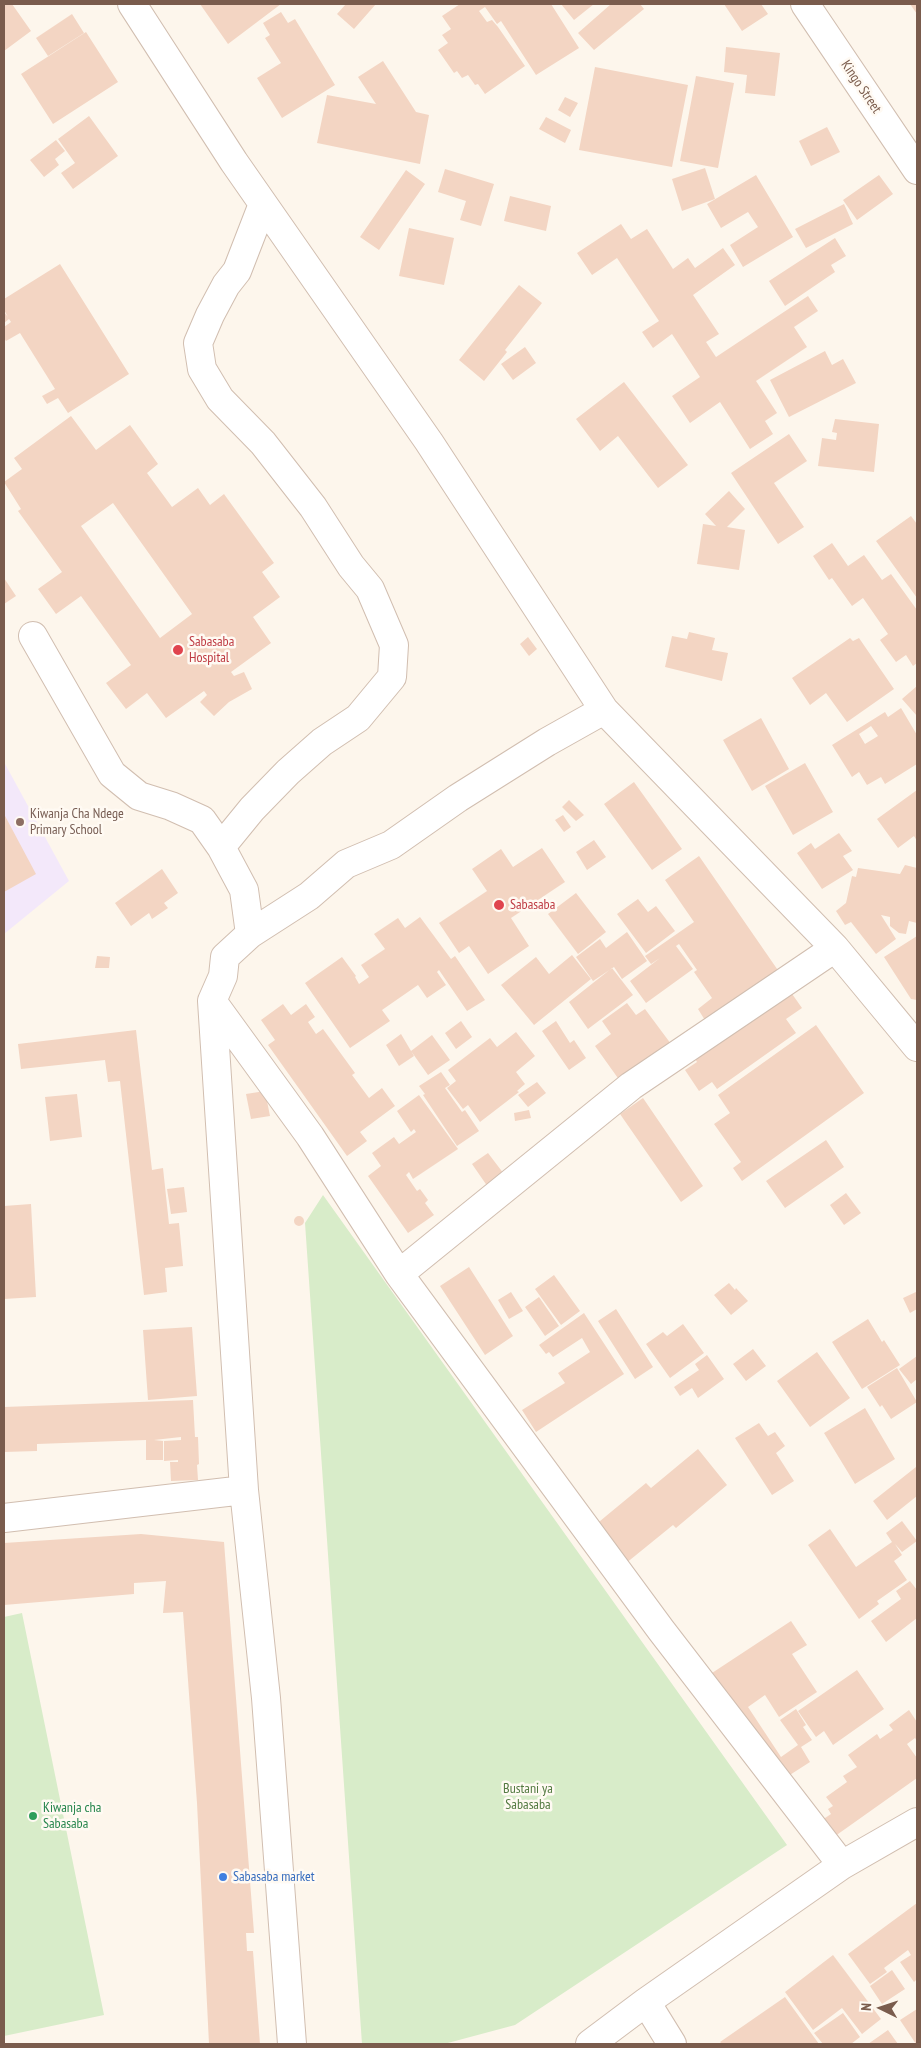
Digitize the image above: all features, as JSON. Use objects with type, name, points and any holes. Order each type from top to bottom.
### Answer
[{"type":"street","points":[[132,4],[264,204],[429,442],[604,710],[835,948],[917,1047]]},
{"type":"street","name":"Kingo Street","points":[[805,4],[917,170]]},
{"type":"street","points":[[222,847],[252,809],[288,772],[322,742],[358,718],[392,677],[394,646],[370,589],[351,566],[313,508],[263,443],[220,399],[202,369],[198,343],[222,292],[237,271],[264,204]]},
{"type":"street","points":[[33,636],[112,774],[139,796],[171,806],[202,820],[222,847],[244,890],[250,934]]},
{"type":"street","points":[[292,2044],[266,1698],[244,1490],[212,1001],[223,976],[226,957],[250,934],[309,896],[346,864],[391,845],[458,798],[604,710]]},
{"type":"street","points":[[399,1274],[631,1086],[835,948]]},
{"type":"street","points":[[212,1001],[310,1136],[399,1274],[661,1630],[842,1865]]},
{"type":"street","points":[[4,1518],[244,1490]]},
{"type":"street","points":[[590,2044],[646,2002],[842,1865],[917,1822]]},
{"type":"street","points":[[646,2002],[672,2044]]},
{"type":"shaded area","name":"Kiwanja Cha Ndege Primary School","points":[[4,762],[69,881],[4,934]]},
{"type":"green space","name":"Bustani ya Sabasaba","points":[[323,1195],[787,1845],[515,2025],[444,2044],[362,2044],[305,1223]]},
{"type":"green space","name":"Kiwanja cha Sabasaba","points":[[22,1613],[104,2015],[4,2036],[4,1617]]},
{"type":"building","points":[[4,4],[12,4],[31,31],[4,51]]},
{"type":"building","points":[[200,4],[281,4],[228,44]]},
{"type":"building","points":[[346,4],[376,4],[354,29],[337,14]]},
{"type":"building","points":[[460,4],[551,4],[579,48],[536,75],[501,21],[497,24],[485,7],[479,11],[487,22],[492,20],[498,27],[525,66],[485,94],[468,75],[462,78],[457,71],[454,73],[438,50],[448,43],[442,35],[451,29],[442,16]]},
{"type":"building","points":[[561,4],[594,4],[574,20]]},
{"type":"building","points":[[611,4],[640,4],[644,9],[594,50],[578,33]]},
{"type":"building","points":[[724,4],[761,4],[768,14],[742,31]]},
{"type":"building","points":[[910,4],[917,4],[917,14]]},
{"type":"building","points":[[281,12],[288,23],[295,19],[335,85],[282,118],[257,78],[281,63],[265,38],[270,35],[263,23]]},
{"type":"building","points":[[72,14],[84,33],[48,56],[36,38]]},
{"type":"building","points":[[86,32],[118,82],[53,124],[21,74]]},
{"type":"building","points":[[726,47],[780,53],[775,96],[745,93],[747,75],[724,72]]},
{"type":"building","points":[[383,61],[416,112],[429,115],[420,164],[317,143],[327,95],[376,104],[358,77]]},
{"type":"building","points":[[595,67],[688,85],[672,167],[579,150]]},
{"type":"building","points":[[696,76],[734,83],[718,168],[680,161]]},
{"type":"building","points":[[565,97],[578,103],[570,117],[558,110]]},
{"type":"building","points":[[89,116],[118,156],[73,189],[61,173],[75,163],[58,139]]},
{"type":"building","points":[[546,117],[571,130],[565,143],[539,129]]},
{"type":"building","points":[[827,127],[840,152],[811,166],[799,141]]},
{"type":"building","points":[[56,140],[65,151],[55,159],[59,165],[44,177],[30,160]]},
{"type":"building","points":[[705,168],[715,199],[682,211],[672,179]]},
{"type":"building","points":[[445,169],[494,184],[481,226],[460,220],[466,201],[438,192]]},
{"type":"building","points":[[406,170],[425,184],[379,250],[360,237]]},
{"type":"building","points":[[756,175],[793,237],[743,267],[730,245],[758,227],[748,212],[721,228],[707,204]]},
{"type":"building","points":[[879,175],[893,194],[857,220],[843,200]]},
{"type":"building","points":[[510,196],[551,206],[546,231],[504,221]]},
{"type":"building","points":[[844,204],[853,224],[806,248],[795,229]]},
{"type":"building","points":[[621,224],[631,239],[647,229],[673,269],[688,258],[695,268],[723,248],[735,265],[693,295],[719,334],[706,342],[716,357],[808,296],[818,311],[794,327],[807,347],[756,381],[777,413],[765,421],[773,434],[750,449],[720,402],[690,423],[672,396],[700,377],[672,334],[653,348],[642,332],[659,321],[617,258],[592,275],[577,253]]},
{"type":"building","points":[[409,228],[454,238],[444,285],[399,276]]},
{"type":"building","points":[[835,238],[846,256],[831,265],[835,272],[785,306],[769,281]]},
{"type":"building","points":[[60,264],[129,374],[68,413],[58,398],[47,404],[42,396],[55,389],[20,333],[6,341],[4,338],[4,327],[11,322],[9,319],[4,323],[4,312],[8,317],[4,310],[4,299]]},
{"type":"building","points":[[519,285],[542,303],[505,350],[507,352],[484,381],[459,360]]},
{"type":"building","points":[[525,347],[536,363],[513,380],[501,364]]},
{"type":"building","points":[[825,351],[832,365],[843,359],[856,383],[789,417],[770,380]]},
{"type":"building","points":[[624,382],[688,465],[658,488],[618,436],[600,451],[576,419]]},
{"type":"building","points":[[71,416],[96,450],[130,425],[158,464],[147,473],[172,507],[198,488],[210,505],[224,494],[274,563],[262,572],[280,597],[253,617],[271,643],[231,672],[234,676],[244,672],[252,689],[229,702],[214,716],[200,702],[207,695],[204,691],[166,718],[147,693],[126,709],[106,683],[131,665],[81,596],[56,614],[38,589],[62,572],[18,511],[21,509],[4,482],[22,469],[14,458]],"holes":[[[113,503],[192,614],[160,638],[81,526]]]},
{"type":"building","points":[[835,419],[879,424],[874,472],[818,466],[822,438],[836,440],[837,433],[832,432]]},
{"type":"building","points":[[789,434],[807,461],[774,483],[804,527],[778,544],[731,473]]},
{"type":"building","points":[[729,491],[745,509],[727,527],[745,530],[739,570],[697,564],[703,524],[716,526],[705,514]]},
{"type":"building","points":[[911,516],[917,524],[917,598],[876,541]]},
{"type":"building","points":[[832,543],[848,566],[864,555],[882,580],[891,574],[917,610],[917,663],[913,666],[906,655],[896,662],[880,640],[888,634],[863,598],[852,606],[832,578],[829,580],[813,556]]},
{"type":"building","points":[[4,578],[16,596],[4,604]]},
{"type":"building","points":[[689,632],[715,638],[712,650],[728,653],[722,681],[665,667],[672,636],[687,639]]},
{"type":"building","points":[[528,637],[537,649],[529,656],[520,644]]},
{"type":"building","points":[[850,638],[853,641],[859,638],[894,689],[847,722],[826,693],[810,705],[792,678]]},
{"type":"building","points":[[917,686],[917,716],[902,699]]},
{"type":"building","points":[[901,708],[917,735],[917,764],[885,784],[881,777],[867,785],[859,772],[852,777],[832,745],[885,712],[888,717]],"holes":[[[871,726],[878,736],[865,744],[859,734]]]},
{"type":"building","points":[[761,718],[789,769],[752,791],[723,740]]},
{"type":"building","points":[[805,763],[833,812],[793,835],[765,786]]},
{"type":"building","points":[[634,782],[682,849],[652,870],[604,804]]},
{"type":"building","points":[[917,790],[917,841],[914,836],[898,848],[877,819]]},
{"type":"building","points":[[569,800],[584,815],[576,821],[562,807]]},
{"type":"building","points":[[4,814],[36,874],[4,892]]},
{"type":"building","points":[[563,815],[571,827],[564,832],[555,820]]},
{"type":"building","points":[[839,833],[852,851],[843,856],[853,870],[822,889],[797,853],[811,843],[815,849]]},
{"type":"building","points":[[594,840],[606,857],[587,870],[576,852]]},
{"type":"building","name":"Sabasaba","points":[[542,848],[565,882],[511,918],[529,946],[488,974],[469,946],[459,953],[439,923],[487,891],[472,869],[501,849],[513,867]]},
{"type":"building","points":[[699,856],[784,979],[711,1030],[698,1009],[712,998],[694,972],[697,970],[679,944],[676,946],[693,969],[646,1003],[630,981],[660,958],[651,964],[645,956],[694,922],[665,880]]},
{"type":"building","points":[[905,865],[917,868],[917,923],[909,921],[906,934],[899,933],[890,926],[890,917],[881,915],[896,939],[876,954],[851,922],[845,925],[836,911],[846,903],[852,876],[856,877],[858,868],[900,874]]},
{"type":"building","points":[[162,869],[178,893],[164,903],[168,908],[152,919],[149,913],[131,926],[115,903]]},
{"type":"building","points":[[576,893],[606,932],[578,954],[548,914]]},
{"type":"building","points":[[638,899],[648,912],[656,906],[675,931],[646,953],[617,914]]},
{"type":"building","points":[[420,917],[451,959],[455,956],[485,1000],[467,1011],[439,970],[437,972],[446,985],[427,998],[418,985],[382,1010],[390,1021],[350,1048],[305,983],[342,957],[356,976],[359,984],[369,977],[361,965],[385,949],[374,934],[398,918],[405,928]]},
{"type":"building","points":[[627,932],[647,961],[622,979],[614,967],[593,981],[576,957],[600,939],[606,948]]},
{"type":"building","points":[[917,936],[917,1000],[911,999],[884,957]]},
{"type":"building","points":[[572,955],[591,979],[534,1025],[501,985],[536,957],[549,974]]},
{"type":"building","points":[[97,956],[110,957],[109,968],[95,968]]},
{"type":"building","points":[[612,968],[633,995],[588,1029],[569,1002]]},
{"type":"building","points":[[785,984],[802,1008],[786,1019],[796,1033],[717,1089],[712,1082],[699,1091],[685,1070],[697,1062],[690,1051]]},
{"type":"building","points":[[627,1003],[636,1015],[645,1009],[671,1044],[620,1081],[595,1046],[611,1034],[602,1021]]},
{"type":"building","points":[[283,1004],[291,1015],[306,1004],[315,1017],[308,1022],[316,1034],[323,1029],[355,1073],[352,1075],[369,1098],[382,1088],[395,1106],[360,1132],[367,1141],[347,1156],[268,1045],[275,1040],[261,1020]]},
{"type":"building","points":[[461,1021],[472,1037],[456,1049],[445,1033]]},
{"type":"building","points":[[556,1021],[570,1043],[574,1040],[586,1058],[569,1070],[542,1031]]},
{"type":"building","points":[[816,1025],[864,1093],[742,1181],[733,1168],[741,1162],[714,1124],[730,1113],[718,1095]]},
{"type":"building","points":[[136,1030],[152,1170],[163,1168],[169,1224],[179,1223],[183,1266],[165,1268],[167,1292],[144,1295],[120,1081],[108,1082],[105,1060],[21,1069],[18,1044]]},
{"type":"building","points":[[516,1032],[535,1056],[516,1072],[525,1084],[517,1091],[519,1092],[480,1122],[468,1105],[463,1109],[447,1088],[456,1081],[448,1070],[490,1038],[497,1047]]},
{"type":"building","points":[[401,1034],[414,1056],[399,1066],[386,1045]]},
{"type":"building","points":[[432,1035],[450,1060],[428,1075],[411,1051]]},
{"type":"building","points":[[441,1072],[450,1085],[445,1088],[462,1112],[465,1110],[479,1131],[457,1146],[419,1086]]},
{"type":"building","points":[[537,1082],[546,1093],[528,1107],[518,1095]]},
{"type":"building","points":[[265,1091],[270,1116],[251,1119],[246,1094]]},
{"type":"building","points":[[77,1094],[82,1137],[50,1141],[45,1097]]},
{"type":"building","points":[[419,1095],[458,1149],[413,1179],[409,1172],[406,1175],[417,1191],[420,1189],[428,1200],[425,1203],[434,1215],[408,1233],[368,1176],[381,1166],[372,1153],[394,1137],[399,1144],[416,1132],[414,1129],[411,1132],[397,1111]]},
{"type":"building","points":[[643,1098],[703,1186],[681,1202],[620,1114]]},
{"type":"building","points":[[529,1110],[531,1118],[515,1121],[514,1113]]},
{"type":"building","points":[[826,1140],[844,1167],[785,1208],[766,1181]]},
{"type":"building","points":[[488,1153],[507,1178],[490,1190],[472,1164]]},
{"type":"building","points":[[184,1187],[187,1212],[171,1214],[167,1189]]},
{"type":"building","points":[[846,1193],[861,1213],[844,1225],[830,1205]]},
{"type":"building","points":[[31,1204],[36,1297],[4,1299],[4,1206]]},
{"type":"building","points":[[297,1216],[301,1216],[304,1221],[303,1225],[297,1226],[294,1223],[294,1219]]},
{"type":"building","points":[[469,1267],[513,1336],[485,1355],[440,1286]]},
{"type":"building","points":[[554,1275],[580,1311],[561,1325],[535,1289]]},
{"type":"building","points":[[729,1283],[748,1301],[731,1315],[714,1295]]},
{"type":"building","points":[[511,1292],[523,1311],[509,1319],[498,1300]]},
{"type":"building","points":[[916,1292],[917,1309],[910,1313],[903,1298]]},
{"type":"building","points":[[539,1297],[559,1326],[545,1336],[525,1307]]},
{"type":"building","points":[[616,1309],[653,1367],[635,1379],[598,1321]]},
{"type":"building","points":[[584,1313],[624,1374],[536,1432],[522,1410],[565,1383],[558,1373],[590,1352],[582,1338],[553,1357],[549,1352],[546,1354],[539,1345]]},
{"type":"building","points":[[868,1319],[882,1342],[884,1340],[900,1365],[862,1389],[832,1342]]},
{"type":"building","points":[[683,1324],[704,1353],[670,1378],[646,1344],[663,1332],[667,1336]]},
{"type":"building","points":[[192,1327],[197,1396],[148,1400],[143,1330]]},
{"type":"building","points":[[753,1349],[766,1366],[746,1381],[733,1364]]},
{"type":"building","points":[[817,1352],[850,1398],[810,1427],[777,1381]]},
{"type":"building","points":[[707,1355],[724,1379],[698,1398],[692,1388],[680,1396],[674,1387],[699,1370],[695,1364]]},
{"type":"building","points":[[917,1356],[917,1379],[911,1384],[899,1369]]},
{"type":"building","points":[[897,1368],[917,1402],[891,1419],[882,1405],[880,1407],[867,1387]]},
{"type":"building","points":[[193,1400],[195,1437],[198,1437],[198,1480],[171,1481],[170,1462],[178,1462],[178,1460],[164,1461],[164,1441],[181,1440],[181,1437],[154,1440],[163,1441],[163,1460],[146,1460],[146,1440],[37,1444],[37,1451],[4,1452],[4,1407]]},
{"type":"building","points":[[865,1408],[895,1459],[855,1484],[824,1433]]},
{"type":"building","points":[[759,1423],[768,1436],[775,1432],[785,1446],[776,1453],[794,1481],[772,1495],[735,1438]]},
{"type":"building","points":[[698,1449],[727,1485],[676,1528],[673,1525],[625,1564],[594,1526],[646,1483],[651,1488]]},
{"type":"building","points":[[916,1467],[917,1496],[887,1520],[873,1501]]},
{"type":"building","points":[[902,1521],[917,1541],[902,1552],[895,1544],[902,1555],[894,1561],[907,1580],[877,1601],[879,1604],[859,1619],[808,1545],[830,1529],[856,1567],[892,1542],[886,1533]]},
{"type":"building","points":[[141,1534],[224,1542],[254,1933],[246,1933],[247,1951],[253,1951],[260,2044],[209,2044],[197,1803],[183,1612],[163,1613],[166,1581],[134,1583],[134,1594],[4,1605],[4,1543]]},
{"type":"building","points":[[910,1581],[917,1590],[917,1618],[886,1642],[871,1621],[901,1599],[896,1591]]},
{"type":"building","points":[[791,1621],[807,1645],[792,1654],[817,1692],[779,1717],[765,1695],[748,1707],[781,1757],[798,1745],[780,1720],[796,1709],[806,1725],[803,1727],[812,1740],[801,1747],[810,1762],[782,1780],[712,1673]]},
{"type":"building","points":[[857,1670],[884,1709],[833,1745],[824,1731],[816,1737],[798,1711]]},
{"type":"building","points":[[909,1710],[917,1722],[917,1741],[915,1738],[907,1744],[917,1758],[917,1778],[831,1839],[819,1822],[831,1814],[828,1809],[833,1806],[826,1797],[847,1782],[843,1776],[857,1767],[848,1755],[877,1734],[880,1739],[893,1730],[889,1725]]},
{"type":"building","points":[[917,1903],[917,1979],[914,1982],[900,1962],[911,1955],[908,1950],[884,1968],[887,1972],[870,1984],[848,1954]]},
{"type":"building","points":[[833,1955],[881,2019],[862,2034],[842,2008],[813,2030],[785,1992]]},
{"type":"building","points":[[892,1970],[905,1989],[882,2004],[870,1986]]},
{"type":"building","points":[[785,1997],[819,2044],[722,2044],[720,2042]]},
{"type":"building","points":[[917,2009],[917,2044],[916,2044],[900,2020]]},
{"type":"building","points":[[843,2013],[860,2037],[851,2044],[823,2044],[814,2033]]},
{"type":"building","points":[[888,2030],[898,2044],[868,2044]]},
{"type":"place","name":"Sabasaba Hospital","points":[[178,650]]},
{"type":"place","name":"Kiwanja Cha Ndege Primary School","points":[[20,822]]},
{"type":"place","name":"Sabasaba","points":[[499,905]]},
{"type":"place","name":"Kiwanja cha Sabasaba","points":[[33,1816]]},
{"type":"place","name":"Sabasaba market","points":[[223,1877]]}]
